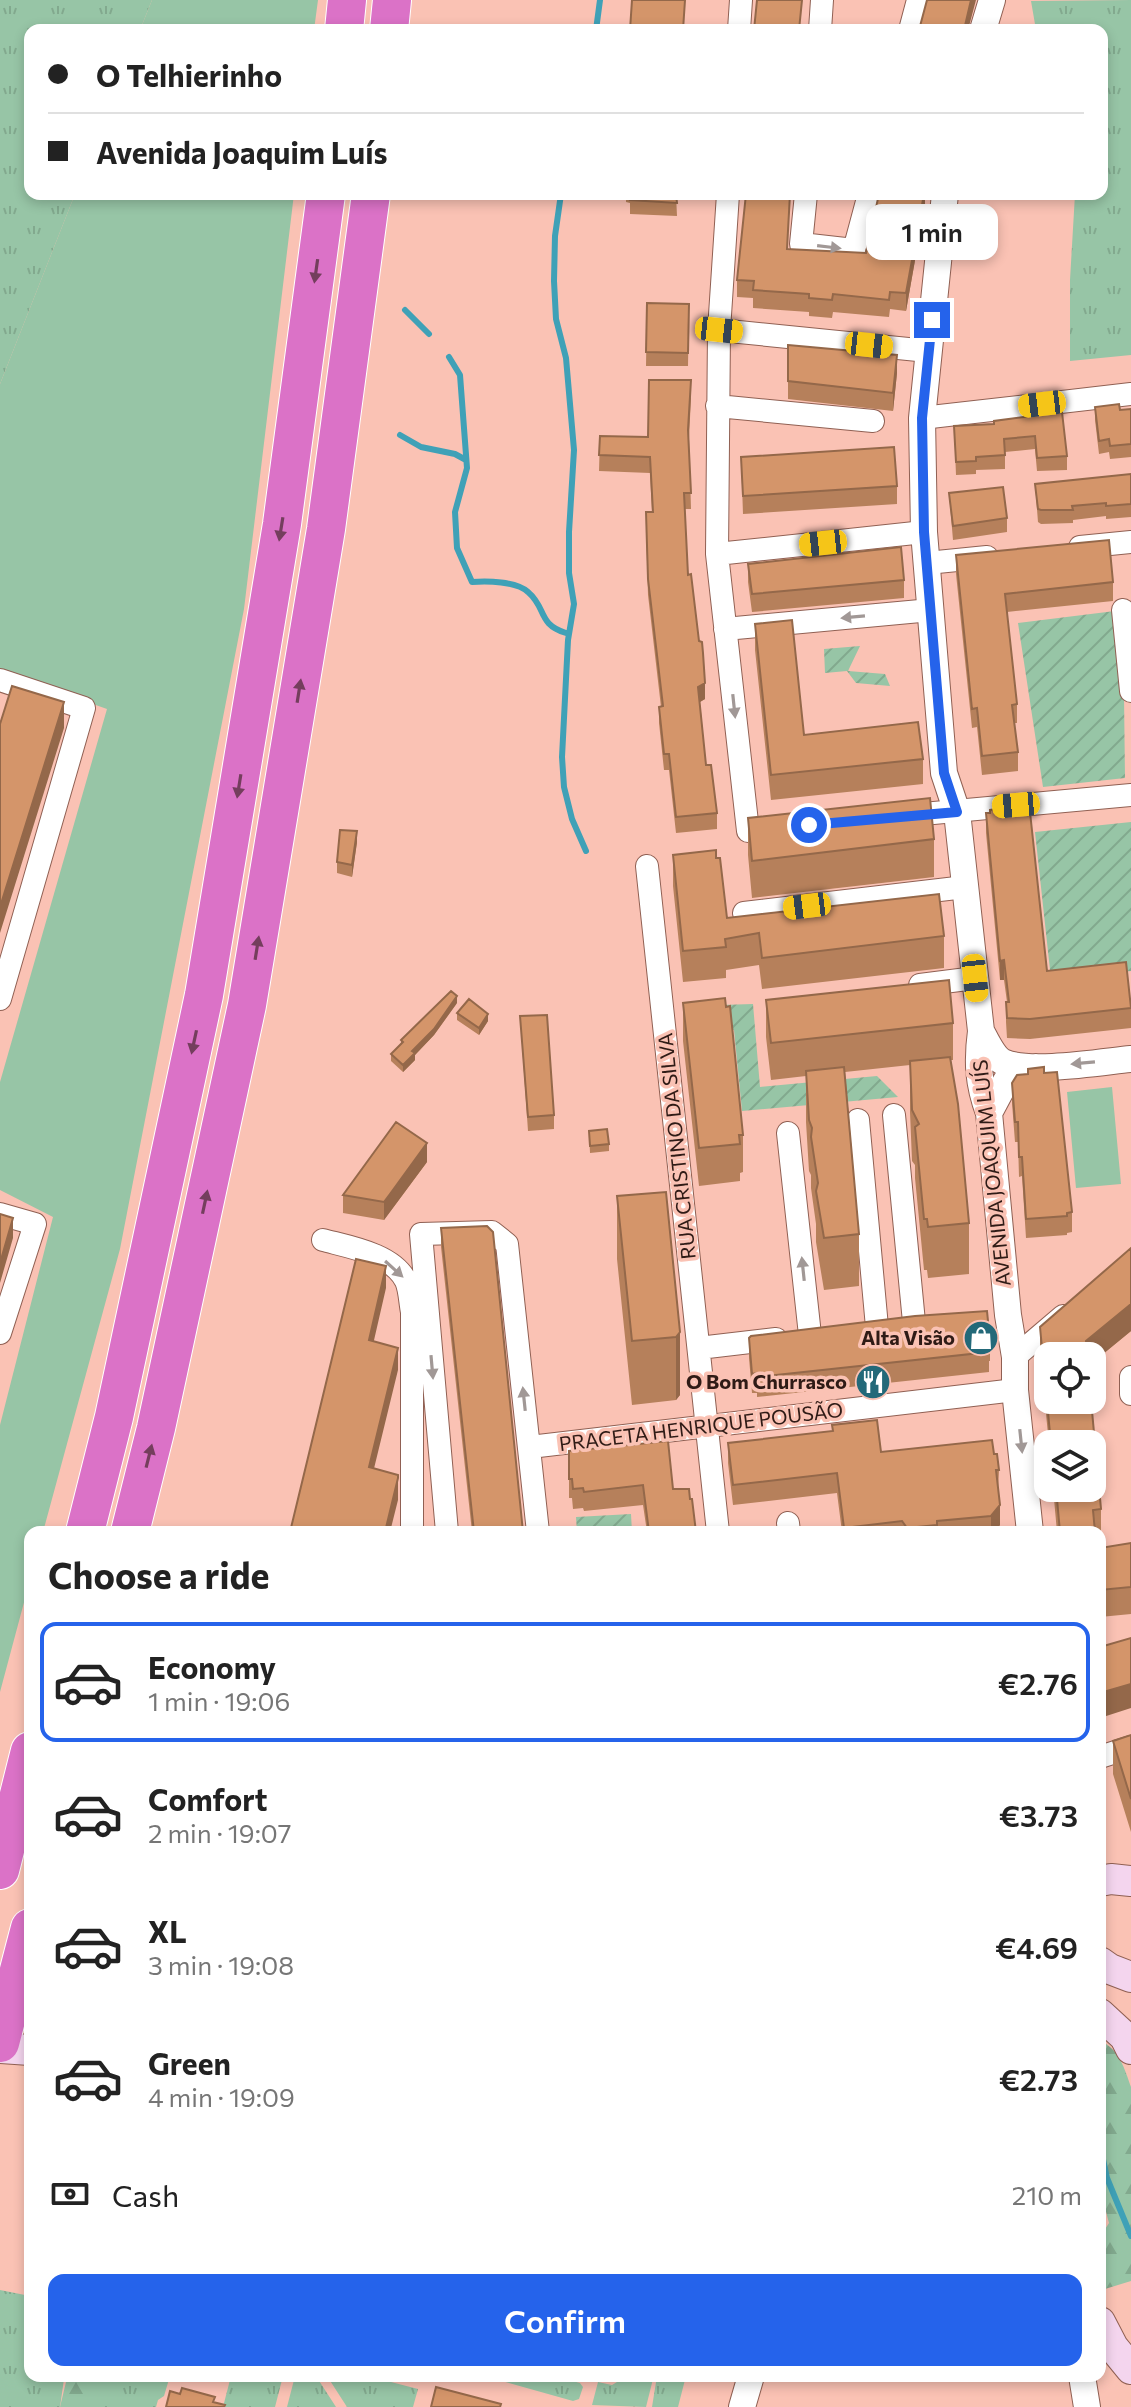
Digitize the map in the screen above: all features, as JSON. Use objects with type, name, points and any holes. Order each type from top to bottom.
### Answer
[{"type":"highway","points":[[345,24],[347,0]]},
{"type":"highway","points":[[390,24],[392,0]]},
{"type":"highway","points":[[87,1526],[114,1417],[204,995],[282,524],[325,200]]},
{"type":"highway","points":[[132,1526],[156,1428],[247,1005],[326,529],[370,200]]},
{"type":"highway","points":[[4,1852],[24,1774]]},
{"type":"highway","points":[[0,2045],[24,1951]]},
{"type":"main road","points":[[1106,1880],[1131,1881]]},
{"type":"main road","points":[[1106,1966],[1131,1977]]},
{"type":"main road","points":[[1106,2020],[1125,2037],[1131,2049]]},
{"type":"main road","points":[[0,2045],[24,2049]]},
{"type":"main road","points":[[1106,2334],[1131,2369]]},
{"type":"street","points":[[739,24],[741,0]]},
{"type":"street","points":[[820,24],[822,0]]},
{"type":"street","points":[[912,24],[918,0]]},
{"type":"street","points":[[985,24],[992,0]]},
{"type":"street","points":[[728,200],[719,330],[717,554],[748,831],[794,827]]},
{"type":"street","points":[[805,200],[801,244],[854,250],[867,200]]},
{"type":"street","name":"AVENIDA JOAQUIM LUÍS","points":[[944,200],[922,418],[924,532],[944,773],[957,812],[981,1031],[977,1060],[980,1089],[989,1113],[1000,1315],[1015,1357],[1015,1390],[1029,1526]]},
{"type":"street","points":[[719,330],[928,351]]},
{"type":"street","points":[[922,418],[1131,394]]},
{"type":"street","points":[[717,406],[873,421]]},
{"type":"street","points":[[717,554],[924,532]]},
{"type":"street","points":[[1053,550],[1131,542]]},
{"type":"street","points":[[927,563],[1006,555]]},
{"type":"street","points":[[725,629],[931,610]]},
{"type":"street","points":[[1123,610],[1131,691]]},
{"type":"street","points":[[0,680],[84,708],[0,999]]},
{"type":"street","points":[[886,818],[1131,795]]},
{"type":"street","name":"RUA CRISTINO DA SILVA","points":[[647,866],[717,1526]]},
{"type":"street","points":[[744,913],[965,887]]},
{"type":"street","points":[[900,987],[975,978]]},
{"type":"street","points":[[981,1031],[996,1057],[1004,1062],[1036,1067],[1131,1064]]},
{"type":"street","points":[[989,1113],[1006,1081],[1036,1067]]},
{"type":"street","points":[[699,1348],[921,1322],[894,1115]]},
{"type":"street","points":[[858,1120],[877,1327]]},
{"type":"street","points":[[788,1133],[810,1335]]},
{"type":"street","points":[[0,1214],[35,1224],[0,1333]]},
{"type":"street","points":[[446,1526],[421,1234],[492,1232],[507,1244],[537,1526]]},
{"type":"street","points":[[323,1240],[387,1261],[406,1280],[412,1312],[412,1526]]},
{"type":"street","points":[[1015,1357],[1085,1297]]},
{"type":"street","points":[[1131,1377],[1131,1394]]},
{"type":"street","name":"PRACETA HENRIQUE POUSÃO","points":[[530,1447],[1015,1390]]},
{"type":"street","points":[[1106,1755],[1131,1747]]},
{"type":"street","points":[[727,2407],[734,2382]]},
{"type":"street","points":[[742,2407],[749,2382]]},
{"type":"street","points":[[1083,2382],[1087,2407]]},
{"type":"green space","points":[[0,0],[152,0],[142,24],[24,24],[24,200],[73,200],[0,384]]},
{"type":"green space","points":[[152,0],[318,0],[315,24],[142,24]]},
{"type":"green space","points":[[1131,0],[1131,355],[1070,361],[1075,200],[1108,200],[1108,24],[1035,24],[1031,1]]},
{"type":"green space","points":[[73,200],[293,200],[244,609],[120,1249],[45,1526],[24,1526],[24,1602],[0,1692],[0,1425],[53,1217],[0,1190],[0,1082],[107,709],[0,671],[0,384]]},
{"type":"green space","points":[[1123,610],[1125,778],[1043,787],[1018,623]]},
{"type":"green space","points":[[860,646],[848,671],[885,674],[890,686],[856,683],[847,671],[825,673],[824,649]]},
{"type":"green space","points":[[1131,822],[1131,971],[1051,979],[1035,832]]},
{"type":"green space","points":[[753,1004],[760,1087],[877,1076],[898,1097],[742,1111],[734,1030],[688,1034],[687,1006]]},
{"type":"green space","points":[[1112,1087],[1121,1184],[1076,1188],[1067,1092]]},
{"type":"green space","points":[[631,1514],[632,1526],[577,1526],[576,1517]]},
{"type":"green space","points":[[1106,2044],[1117,2054],[1131,2087],[1131,2281],[1106,2289],[1106,2228],[1109,2223],[1106,2212]]},
{"type":"green space","points":[[0,2290],[24,2295],[24,2382],[64,2382],[60,2407],[0,2407]]},
{"type":"green space","points":[[66,2382],[97,2382],[90,2407],[60,2407]]},
{"type":"green space","points":[[95,2382],[168,2382],[156,2407],[88,2407]]},
{"type":"green space","points":[[229,2382],[281,2382],[275,2407],[223,2407]]},
{"type":"green space","points":[[293,2382],[320,2382],[336,2407],[287,2407]]},
{"type":"green space","points":[[331,2382],[391,2382],[418,2389],[413,2407],[347,2407]]},
{"type":"green space","points":[[505,2382],[580,2383],[583,2387],[579,2399],[573,2401]]},
{"type":"green space","points":[[598,2382],[612,2385],[617,2382],[652,2382],[646,2407],[592,2405]]},
{"type":"green space","points":[[656,2382],[684,2382],[678,2407],[652,2407]]},
{"type":"building","points":[[632,0],[685,0],[683,24],[630,24]]},
{"type":"building","points":[[757,0],[802,0],[800,24],[755,24]]},
{"type":"building","points":[[927,0],[971,0],[965,24],[921,24]]},
{"type":"building","points":[[630,200],[677,200],[677,203]]},
{"type":"building","points":[[745,200],[790,200],[787,249],[866,253],[878,200],[923,200],[906,293],[890,292],[889,300],[833,294],[832,300],[809,298],[809,294],[753,290],[754,281],[737,280]]},
{"type":"building","points":[[647,303],[689,304],[688,353],[646,352]]},
{"type":"building","points":[[788,345],[897,355],[893,393],[788,381]]},
{"type":"building","points":[[649,380],[691,380],[688,430],[691,493],[684,493],[688,575],[691,574],[699,641],[702,642],[705,683],[698,687],[706,765],[711,765],[717,813],[676,817],[669,754],[664,754],[659,707],[663,706],[648,579],[646,512],[653,512],[650,457],[599,455],[600,436],[648,437]]},
{"type":"building","points":[[1119,404],[1120,410],[1131,409],[1131,444],[1110,446],[1109,439],[1099,441],[1095,407]]},
{"type":"building","points":[[1062,412],[1067,456],[1037,458],[1035,436],[1004,439],[1005,455],[956,462],[954,426],[994,424],[994,421]]},
{"type":"building","points":[[894,447],[897,486],[743,496],[741,457]]},
{"type":"building","points":[[1131,474],[1131,504],[1072,506],[1073,510],[1038,509],[1035,484]]},
{"type":"building","points":[[1003,487],[1007,518],[953,526],[949,493]]},
{"type":"building","points":[[1109,540],[1113,582],[1005,594],[1017,704],[1012,705],[1018,752],[982,756],[977,708],[972,709],[956,555]]},
{"type":"building","points":[[901,547],[904,580],[752,594],[748,564]]},
{"type":"building","points":[[792,620],[804,735],[918,722],[923,759],[771,775],[755,624]]},
{"type":"building","points":[[12,686],[64,702],[0,907],[0,724]]},
{"type":"building","points":[[930,798],[934,839],[752,861],[748,818]]},
{"type":"building","points":[[1022,806],[1030,812],[1047,971],[1126,962],[1131,1008],[1030,1019],[1007,1018],[1006,1002],[1009,1002],[1004,960],[1000,961],[986,813]]},
{"type":"building","points":[[340,830],[357,831],[352,865],[337,862]]},
{"type":"building","points":[[716,850],[716,858],[720,858],[727,918],[939,894],[944,936],[762,958],[759,933],[725,939],[726,947],[683,951],[673,855]]},
{"type":"building","points":[[949,980],[953,1023],[771,1043],[766,1000]]},
{"type":"building","points":[[451,991],[457,996],[403,1065],[391,1054],[403,1042],[401,1040]]},
{"type":"building","points":[[725,998],[726,1007],[730,1006],[743,1135],[739,1135],[740,1144],[699,1148],[683,1003]]},
{"type":"building","points":[[469,999],[488,1014],[479,1028],[457,1013]]},
{"type":"building","points":[[547,1015],[554,1115],[528,1117],[520,1016]]},
{"type":"building","points":[[950,1057],[958,1104],[969,1223],[928,1227],[927,1219],[924,1219],[915,1127],[919,1124],[912,1110],[910,1061]]},
{"type":"building","points":[[844,1067],[859,1234],[824,1238],[816,1191],[818,1183],[806,1071]]},
{"type":"building","points":[[1044,1067],[1044,1073],[1057,1072],[1072,1212],[1067,1216],[1026,1219],[1012,1083],[1017,1075],[1028,1074],[1028,1069]]},
{"type":"building","points":[[396,1122],[427,1143],[390,1194],[384,1202],[343,1195]]},
{"type":"building","points":[[607,1129],[609,1144],[590,1146],[589,1131]]},
{"type":"building","points":[[666,1192],[680,1332],[676,1337],[632,1341],[617,1196]]},
{"type":"building","points":[[0,1214],[13,1218],[0,1263]]},
{"type":"building","points":[[487,1226],[493,1232],[522,1526],[473,1526],[441,1228]]},
{"type":"building","points":[[1131,1248],[1131,1304],[1086,1342],[1041,1342],[1040,1327]]},
{"type":"building","points":[[356,1259],[386,1266],[369,1340],[398,1348],[369,1467],[398,1475],[386,1526],[291,1526]]},
{"type":"building","points":[[987,1311],[989,1352],[757,1377],[757,1373],[752,1374],[751,1336],[915,1316]]},
{"type":"building","points":[[1048,1414],[1092,1414],[1094,1430],[1050,1430]]},
{"type":"building","points":[[877,1420],[881,1452],[992,1440],[999,1470],[996,1470],[1000,1505],[991,1516],[937,1521],[937,1525],[906,1526],[902,1521],[844,1526],[837,1473],[733,1485],[728,1443],[833,1431],[832,1425]]},
{"type":"building","points":[[668,1441],[673,1489],[689,1489],[695,1526],[648,1526],[643,1485],[584,1492],[583,1488],[573,1489],[572,1479],[569,1479],[569,1451]]},
{"type":"building","points":[[1057,1502],[1100,1502],[1101,1509],[1093,1510],[1094,1526],[1059,1526]]},
{"type":"building","points":[[1131,1543],[1131,1587],[1106,1589],[1106,1547]]},
{"type":"building","points":[[1131,1638],[1131,1684],[1106,1691],[1106,1645]]},
{"type":"building","points":[[1131,1735],[1131,1799],[1113,1741]]},
{"type":"building","points":[[436,2387],[501,2404],[500,2407],[431,2407]]},
{"type":"building","points":[[182,2388],[215,2397],[213,2402],[225,2405],[166,2407],[170,2391],[180,2394]]},
{"type":"waterway","points":[[597,24],[600,0]]},
{"type":"waterway","points":[[560,200],[555,236],[556,319],[566,358],[574,450],[569,532],[569,573],[574,604],[568,640],[562,757],[564,787],[572,819],[586,851]]},
{"type":"waterway","points":[[405,310],[429,334]]},
{"type":"waterway","points":[[449,357],[460,375],[467,468],[455,512],[457,548],[472,582],[501,582],[523,588],[534,598],[550,625],[566,633]]},
{"type":"waterway","points":[[400,435],[421,447],[455,454],[466,460]]},
{"type":"waterway","points":[[1106,2173],[1131,2236]]},
{"type":"place","name":"Alta Visão","points":[[981,1338]]},
{"type":"place","name":"O Bom Churrasco","points":[[873,1382]]},
{"type":"route","points":[[809,825],[957,812],[944,773],[924,532],[922,418],[932,320]]}]
